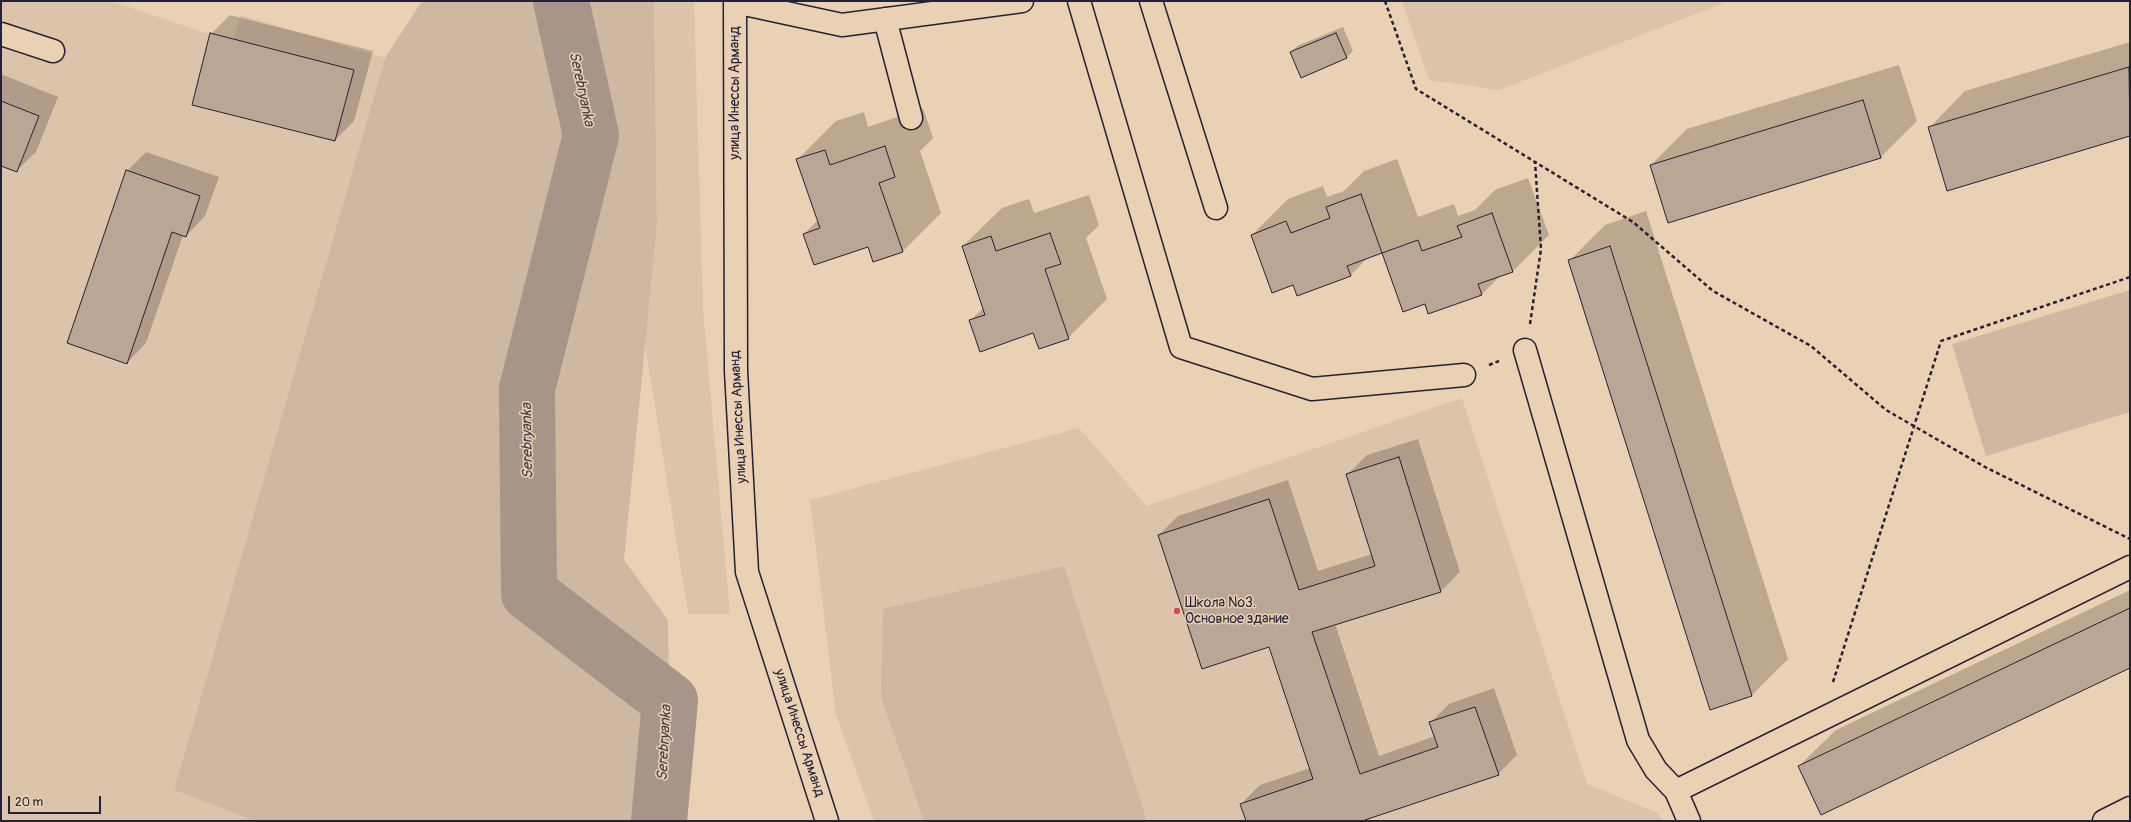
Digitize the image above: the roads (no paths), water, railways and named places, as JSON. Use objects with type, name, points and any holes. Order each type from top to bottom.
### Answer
[{"type":"street","points":[[735,1],[842,25],[1022,1]]},
{"type":"street","name":"улица Инессы Арманд","points":[[735,1],[736,371],[747,572],[827,821]]},
{"type":"street","points":[[1079,1],[1181,347],[1312,389],[1464,375]]},
{"type":"street","points":[[1151,1],[1216,208]]},
{"type":"street","points":[[885,19],[910,118]]},
{"type":"street","points":[[1,34],[53,51]]},
{"type":"street","points":[[1525,350],[1638,740],[1656,770],[1676,791],[1689,821]]},
{"type":"street","points":[[1676,791],[2130,567]]},
{"type":"street","points":[[2104,821],[2130,808]]},
{"type":"waterway","name":"Serebryanka","points":[[561,1],[591,135],[527,389],[529,593],[670,701],[659,821]]},
{"type":"place","name":"Школа №3. Основное здание","points":[[1177,611]]}]
